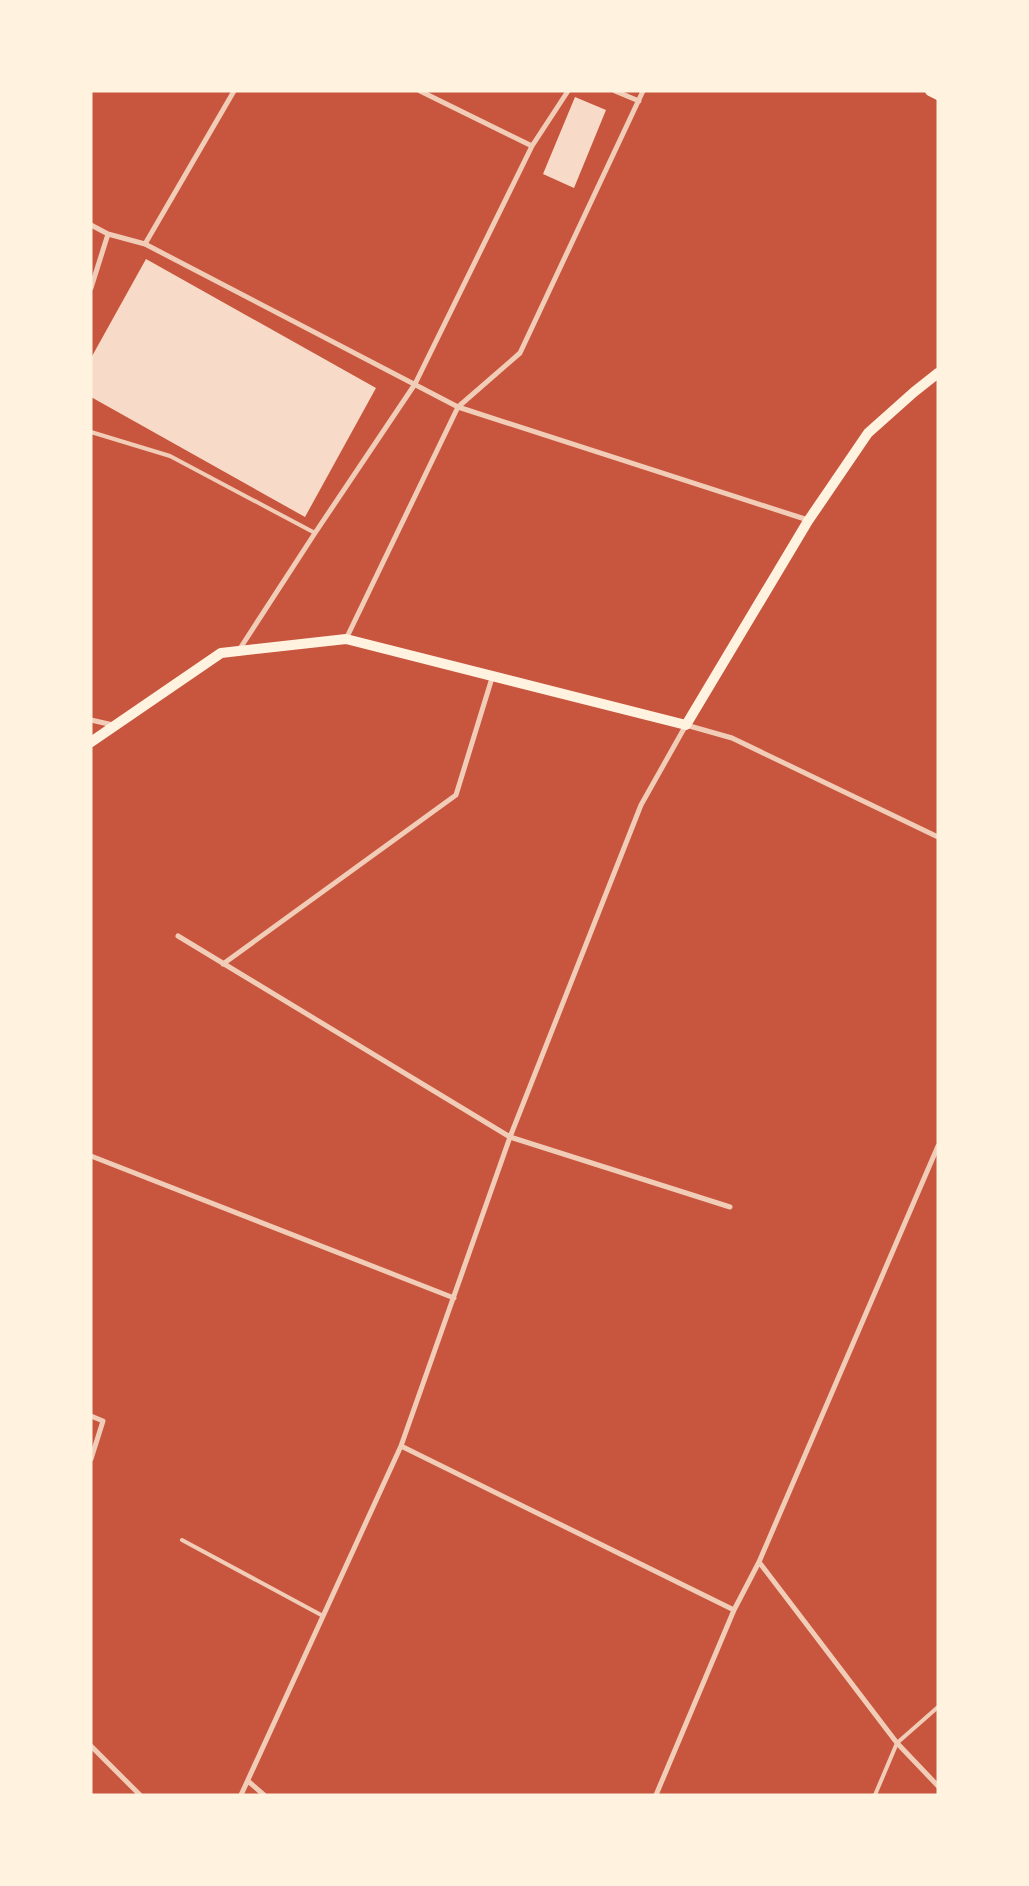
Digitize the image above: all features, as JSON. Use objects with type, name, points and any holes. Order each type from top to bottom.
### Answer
[{"type":"main road","points":[[930,91],[938,95]]},
{"type":"main road","points":[[91,742],[221,653],[346,640],[686,726],[808,520],[868,433],[938,373]]},
{"type":"street","points":[[145,244],[234,91]]},
{"type":"street","points":[[420,91],[532,146]]},
{"type":"street","points":[[238,652],[315,533],[416,384],[532,146],[568,91]]},
{"type":"street","points":[[615,91],[639,101]]},
{"type":"street","points":[[346,640],[458,407],[520,353],[643,91]]},
{"type":"street","points":[[91,225],[108,234],[145,244],[458,407],[808,520]]},
{"type":"street","points":[[91,288],[108,234]]},
{"type":"street","points":[[223,964],[456,794],[492,678]]},
{"type":"street","points":[[91,720],[116,726]]},
{"type":"street","points":[[241,1795],[401,1446],[510,1137],[641,805],[686,726],[732,738],[938,837]]},
{"type":"street","points":[[178,936],[510,1137],[730,1208]]},
{"type":"street","points":[[656,1795],[734,1610],[758,1562],[938,1146]]},
{"type":"street","points":[[91,1156],[454,1298]]},
{"type":"street","points":[[91,1416],[103,1421],[91,1459]]},
{"type":"street","points":[[401,1446],[734,1610]]},
{"type":"street","points":[[758,1562],[897,1743],[938,1786]]},
{"type":"street","points":[[91,1746],[140,1795]]},
{"type":"street","points":[[248,1781],[264,1795]]},
{"type":"lane","points":[[91,432],[170,456],[315,533]]},
{"type":"lane","points":[[182,1540],[323,1616]]},
{"type":"lane","points":[[875,1795],[897,1743],[938,1707]]},
{"type":"building","points":[[575,97],[606,110],[574,188],[543,174]]},
{"type":"building","points":[[146,259],[376,388],[305,517],[91,397],[91,358]]}]
